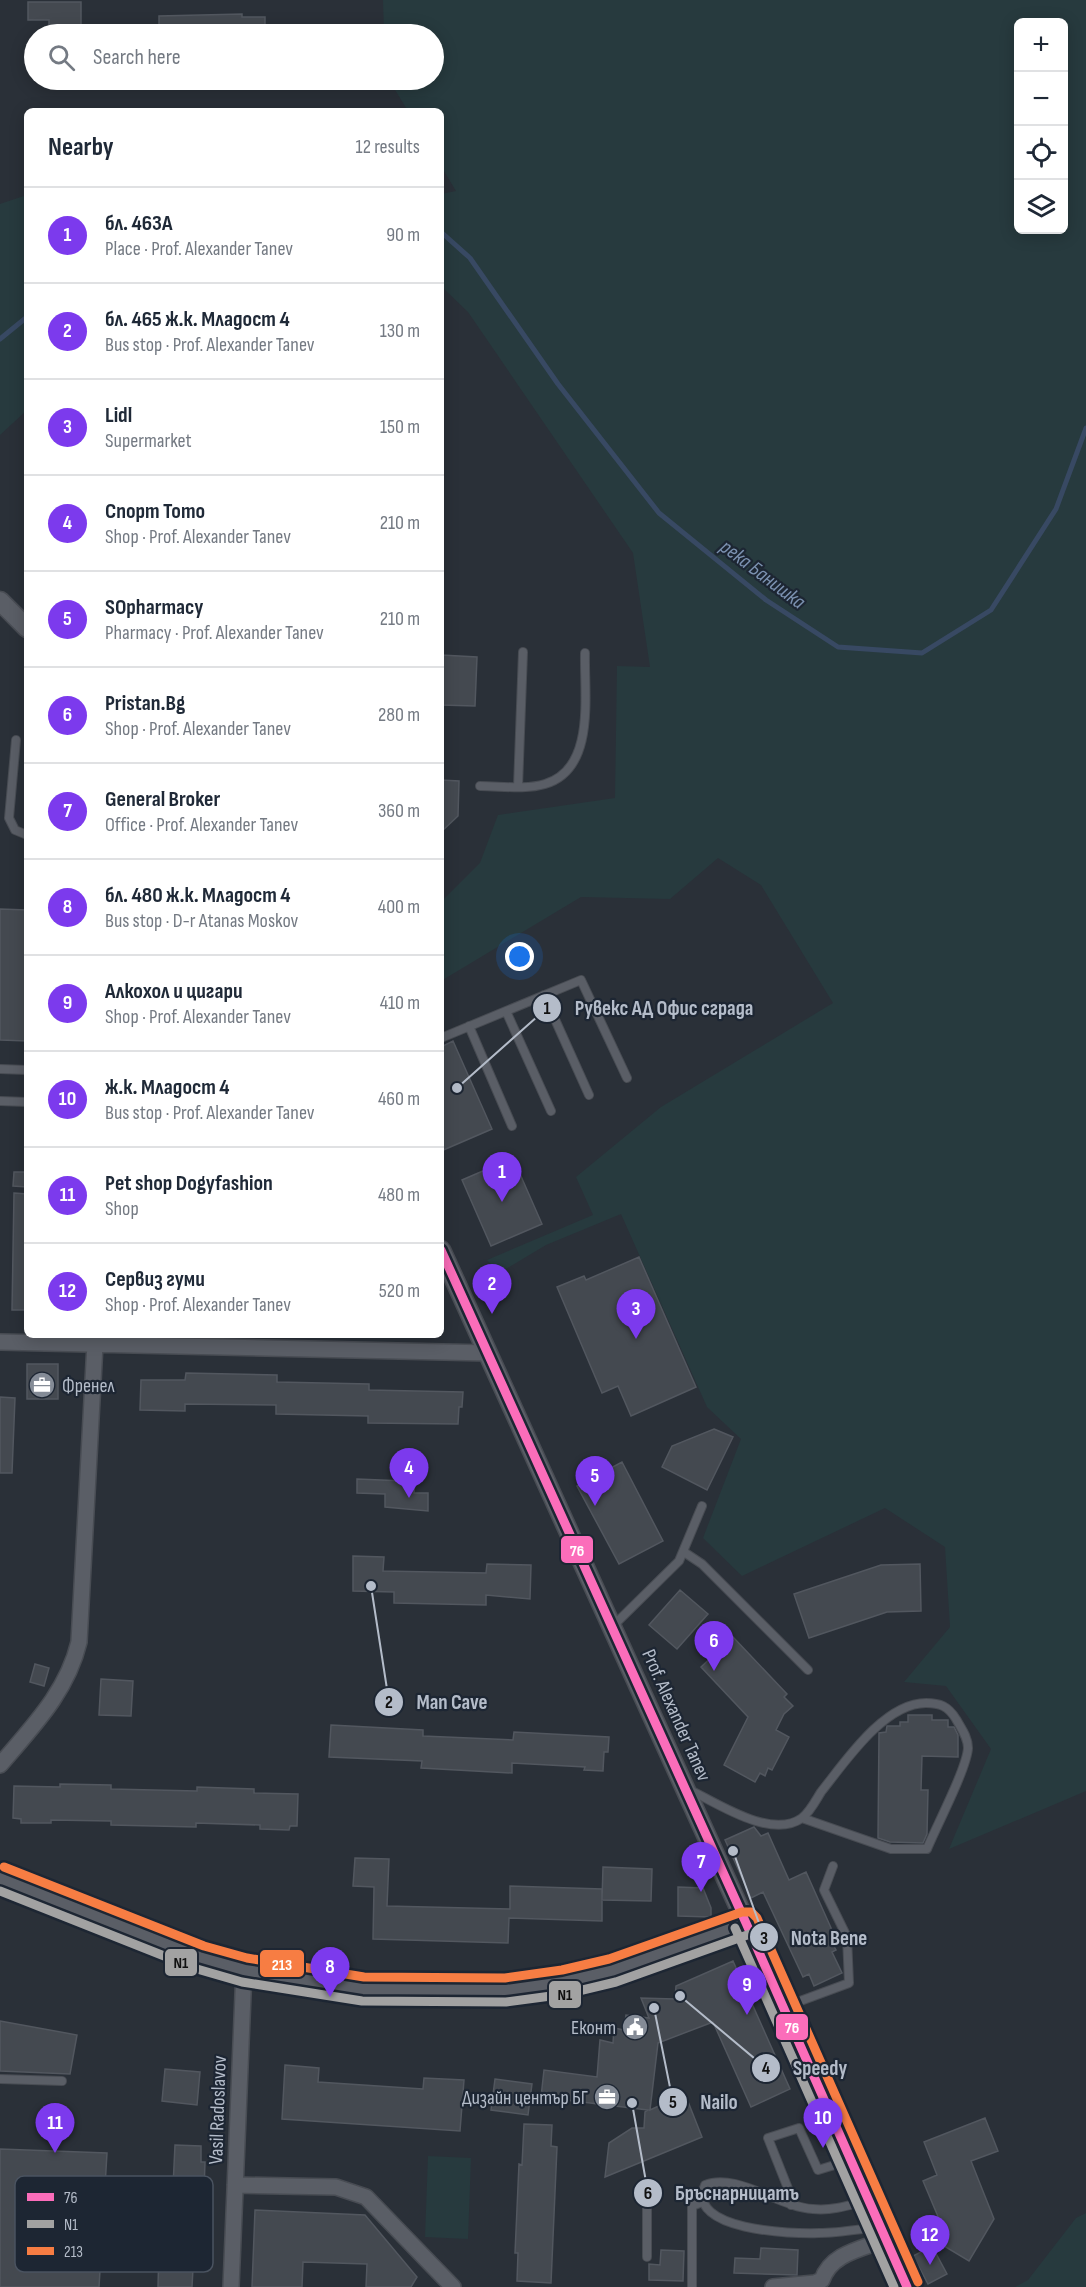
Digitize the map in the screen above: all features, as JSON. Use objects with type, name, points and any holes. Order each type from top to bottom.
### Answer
[{"type":"street","points":[[0,601],[24,625]]},
{"type":"street","name":"Prof. Alexander Tanev","points":[[444,1257],[613,1626],[884,2233]]},
{"type":"street","points":[[0,1342],[488,1353]]},
{"type":"street","points":[[0,1765],[60,1692],[74,1662],[79,1642],[95,1344]]},
{"type":"street","points":[[0,1878],[200,1957],[244,1970],[363,1989],[506,1990],[564,1982],[612,1971],[746,1923]]},
{"type":"street","name":"Vasil Radoslavov","points":[[231,2287],[244,1970]]},
{"type":"street","points":[[235,2185],[336,2187],[358,2194],[378,2209],[453,2287]]},
{"type":"street","points":[[772,2287],[815,2283],[822,2280],[826,2267],[833,2260],[884,2233],[907,2287]]},
{"type":"lane","points":[[518,787],[523,652]]},
{"type":"lane","points":[[480,786],[518,787],[550,783],[574,766],[582,744],[585,653]]},
{"type":"lane","points":[[16,740],[9,818],[15,830],[24,834]]},
{"type":"lane","points":[[444,1037],[581,980],[627,1078]]},
{"type":"lane","points":[[544,995],[589,1095]]},
{"type":"lane","points":[[506,1011],[550,1111]]},
{"type":"lane","points":[[469,1026],[512,1126]]},
{"type":"lane","points":[[0,1069],[24,1070]]},
{"type":"lane","points":[[0,1101],[24,1102]]},
{"type":"lane","points":[[613,1626],[648,1593],[684,1552],[702,1506]]},
{"type":"lane","points":[[684,1552],[702,1564],[808,1670]]},
{"type":"lane","points":[[684,1787],[754,1822],[779,1824],[802,1818],[891,1849],[927,1849],[966,1759],[967,1739],[952,1713],[944,1705],[916,1703],[890,1717],[876,1727],[802,1818]]},
{"type":"lane","points":[[784,2007],[849,1983],[847,1937],[824,1890],[833,1866]]},
{"type":"lane","points":[[0,2079],[62,2081]]},
{"type":"lane","points":[[791,2205],[789,2191],[768,2138],[799,2127],[818,2170],[852,2159]]},
{"type":"lane","points":[[702,2202],[705,2185],[716,2181],[728,2181],[791,2205],[832,2210],[870,2200]]},
{"type":"lane","points":[[702,2202],[719,2219],[740,2226],[820,2234],[884,2233]]},
{"type":"lane","points":[[692,2287],[692,2206],[702,2202]]},
{"type":"lane","points":[[647,2203],[647,2257]]},
{"type":"green space","points":[[383,0],[1086,0],[1086,1791],[949,1849],[991,1749],[946,1686],[904,1682],[950,1627],[945,1547],[885,1508],[742,1576],[703,1538],[741,1439],[707,1407],[621,1214],[546,1245],[499,1273],[487,1260],[593,1215],[576,1177],[661,1107],[833,1003],[761,885],[718,858],[670,899],[581,897],[444,979],[444,899],[480,863],[498,815],[615,798],[617,666],[650,667],[633,553],[468,312],[444,289],[444,193],[456,191],[444,171],[444,108],[406,108],[395,90],[444,90],[444,24],[384,24]]},
{"type":"green space","points":[[24,196],[24,413],[0,435],[0,204]]},
{"type":"green space","points":[[428,2156],[471,2158],[468,2239],[425,2237]]},
{"type":"green space","points":[[1086,2213],[1086,2287],[1015,2287],[1028,2280],[1076,2218]]},
{"type":"building","points":[[28,2],[81,2],[81,24],[49,24],[49,20],[28,20]]},
{"type":"building","points":[[242,14],[242,17],[265,17],[265,24],[159,24],[159,16]]},
{"type":"building","points":[[444,655],[477,657],[475,706],[444,705]]},
{"type":"building","points":[[444,780],[459,781],[458,816],[444,829]]},
{"type":"building","points":[[0,909],[24,910],[24,1041],[0,1040]]},
{"type":"building","points":[[453,1041],[492,1129],[444,1150],[444,1046]]},
{"type":"building","points":[[513,1158],[542,1224],[491,1246],[462,1180]]},
{"type":"building","points":[[14,1172],[24,1172],[24,1187],[13,1186]]},
{"type":"building","points":[[14,1193],[24,1194],[24,1310],[12,1310]]},
{"type":"building","points":[[639,1257],[696,1387],[631,1416],[618,1386],[602,1393],[557,1287],[584,1276],[586,1280]]},
{"type":"building","points":[[27,1364],[58,1364],[58,1399],[27,1399]]},
{"type":"building","points":[[186,1373],[277,1375],[277,1382],[369,1384],[369,1390],[463,1392],[462,1407],[459,1407],[458,1424],[368,1423],[368,1416],[276,1414],[276,1405],[185,1404],[185,1411],[140,1410],[141,1380],[185,1380]]},
{"type":"building","points":[[0,1397],[15,1398],[12,1473],[0,1473]]},
{"type":"building","points":[[714,1429],[733,1437],[707,1490],[662,1467],[672,1446]]},
{"type":"building","points":[[622,1462],[663,1541],[619,1564],[577,1486]]},
{"type":"building","points":[[357,1479],[404,1481],[404,1488],[414,1489],[414,1493],[428,1493],[428,1511],[385,1507],[385,1494],[357,1493]]},
{"type":"building","points":[[353,1556],[384,1557],[383,1571],[486,1573],[487,1564],[531,1565],[530,1599],[486,1595],[486,1605],[394,1603],[394,1592],[353,1591]]},
{"type":"building","points":[[920,1564],[921,1611],[887,1612],[809,1638],[794,1594],[881,1565]]},
{"type":"building","points":[[680,1590],[708,1614],[677,1649],[649,1625]]},
{"type":"building","points":[[733,1637],[787,1694],[784,1697],[793,1706],[784,1714],[776,1730],[789,1737],[772,1770],[768,1768],[765,1776],[760,1773],[755,1782],[724,1765],[748,1717],[701,1667]]},
{"type":"building","points":[[35,1664],[49,1668],[44,1686],[30,1682]]},
{"type":"building","points":[[101,1679],[133,1681],[131,1716],[99,1715]]},
{"type":"building","points":[[908,1715],[932,1715],[932,1720],[948,1720],[948,1727],[954,1727],[958,1735],[958,1757],[922,1756],[921,1790],[928,1790],[927,1834],[923,1843],[890,1842],[878,1838],[879,1733],[886,1732],[887,1726],[900,1726],[900,1722],[908,1722]]},
{"type":"building","points":[[331,1725],[423,1730],[423,1736],[513,1740],[514,1732],[609,1737],[608,1752],[604,1752],[603,1771],[584,1770],[585,1767],[512,1763],[512,1773],[421,1768],[422,1761],[329,1757]]},
{"type":"building","points":[[60,1784],[111,1785],[111,1789],[197,1791],[197,1787],[254,1789],[254,1793],[298,1794],[297,1826],[290,1826],[289,1830],[260,1829],[260,1825],[196,1823],[196,1827],[111,1825],[111,1821],[51,1820],[51,1823],[21,1823],[21,1819],[13,1818],[14,1786],[60,1787]]},
{"type":"building","points":[[754,1827],[761,1836],[768,1833],[789,1880],[806,1872],[836,1939],[831,1941],[836,1950],[832,1952],[842,1973],[814,1986],[809,1974],[803,1977],[763,1892],[751,1898],[725,1840]]},
{"type":"building","points":[[355,1858],[389,1859],[387,1906],[510,1909],[510,1886],[602,1889],[602,1921],[509,1918],[508,1943],[373,1939],[374,1887],[353,1886]]},
{"type":"building","points":[[603,1867],[652,1869],[651,1901],[602,1900]]},
{"type":"building","points":[[678,1887],[703,1888],[711,1908],[711,1917],[678,1916]]},
{"type":"building","points":[[733,1961],[790,2089],[751,2107],[713,2022],[658,2043],[650,2110],[685,2094],[702,2137],[605,2177],[609,2143],[632,2128],[644,2128],[645,2112],[648,2110],[541,2097],[544,2070],[597,2077],[600,2040],[613,2043],[614,2028],[624,2030],[626,2015],[649,2018],[641,1998],[675,1999],[676,1986]]},
{"type":"building","points":[[0,2021],[77,2035],[70,2074],[0,2071]]},
{"type":"building","points":[[285,2065],[319,2068],[318,2082],[423,2089],[424,2078],[464,2080],[460,2131],[282,2119]]},
{"type":"building","points":[[165,2069],[200,2072],[197,2105],[162,2101]]},
{"type":"building","points":[[495,2079],[532,2084],[528,2115],[491,2110]]},
{"type":"building","points":[[985,2118],[998,2151],[971,2161],[994,2219],[969,2261],[939,2243],[947,2238],[923,2181],[937,2175],[924,2142]]},
{"type":"building","points":[[524,2124],[552,2125],[551,2146],[557,2147],[551,2283],[517,2281],[518,2253],[515,2253],[519,2164],[522,2165]]},
{"type":"building","points":[[175,2145],[201,2146],[201,2162],[205,2162],[205,2176],[174,2176]]},
{"type":"building","points":[[0,2149],[107,2153],[106,2176],[15,2176],[15,2272],[100,2272],[99,2287],[0,2287]]},
{"type":"building","points":[[255,2210],[365,2215],[417,2277],[411,2287],[366,2287],[367,2264],[303,2262],[302,2287],[252,2287]]},
{"type":"building","points":[[932,2246],[947,2274],[928,2284],[913,2256]]},
{"type":"building","points":[[761,2248],[798,2250],[797,2275],[734,2273],[735,2258],[760,2259]]},
{"type":"building","points":[[661,2250],[684,2251],[683,2281],[649,2280],[649,2264],[660,2265]]},
{"type":"building","points":[[158,2272],[193,2272],[192,2287],[158,2287]]},
{"type":"waterway","name":"река Банишка","points":[[444,235],[470,258],[558,384],[659,513],[766,600],[838,647],[922,653],[991,610],[1056,509],[1086,428]]},
{"type":"waterway","name":"река Банишка","points":[[0,339],[24,319]]},
{"type":"transit line","name":"76","points":[[444,1257],[746,1923],[907,2287]]},
{"type":"transit line","name":"213","points":[[4,1867],[204,1946],[247,1958],[364,1977],[505,1978],[562,1970],[609,1959],[742,1912],[751,1912],[757,1918],[918,2282]]},
{"type":"transit line","name":"N1","points":[[0,1891],[197,1969],[242,1982],[362,2001],[506,2002],[566,1994],[616,1982],[750,1934]]},
{"type":"transit line","name":"N1","points":[[735,1928],[894,2287]]},
{"type":"place","name":"Рувекс АД Офис сграда","points":[[457,1088]]},
{"type":"place","name":"бл. 463А","points":[[502,1202]]},
{"type":"place","name":"бл. 465 ж.к. Младост 4","points":[[492,1314]]},
{"type":"place","name":"Lidl","points":[[636,1339]]},
{"type":"place","name":"Френел","points":[[42,1385]]},
{"type":"place","name":"Спорт Тото","points":[[409,1498]]},
{"type":"place","name":"SOpharmacy","points":[[595,1506]]},
{"type":"place","name":"Man Cave","points":[[371,1586]]},
{"type":"place","name":"Pristan.Bg","points":[[714,1671]]},
{"type":"place","name":"Nota Bene","points":[[733,1851]]},
{"type":"place","name":"General Broker","points":[[701,1892]]},
{"type":"place","name":"Speedy","points":[[680,1996]]},
{"type":"place","name":"бл. 480 ж.к. Младост 4","points":[[330,1997]]},
{"type":"place","name":"Nailo","points":[[654,2008]]},
{"type":"place","name":"Алкохол и цигари","points":[[747,2015]]},
{"type":"place","name":"Еконт","points":[[635,2027]]},
{"type":"place","name":"Дизайн център БГ","points":[[607,2097]]},
{"type":"place","name":"Бръснарницатъ","points":[[632,2103]]},
{"type":"place","name":"ж.к. Младост 4","points":[[823,2148]]},
{"type":"place","name":"Pet shop Dogyfashion","points":[[55,2153]]},
{"type":"place","name":"Сервиз гуми","points":[[930,2265]]}]
